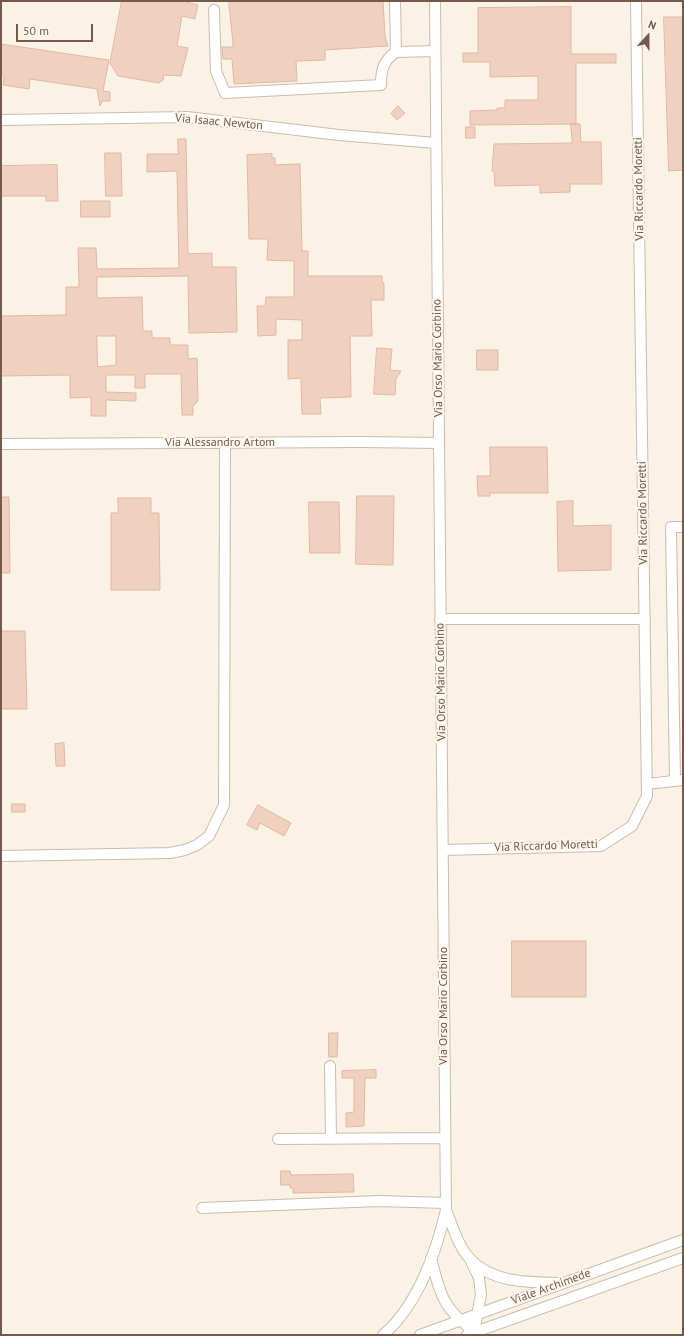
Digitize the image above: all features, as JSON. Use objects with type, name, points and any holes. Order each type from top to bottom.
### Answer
[{"type":"street","points":[[395,1],[396,52]]},
{"type":"street","name":"Via Orso Mario Corbino","points":[[434,1],[446,1206],[458,1241],[471,1260],[490,1274],[508,1279],[563,1283]]},
{"type":"street","name":"Via Riccardo Moretti","points":[[443,850],[601,846],[632,826],[647,796],[636,1]]},
{"type":"street","points":[[214,10],[216,72],[225,92],[381,85],[381,72],[387,59],[396,52],[435,51]]},
{"type":"street","name":"Via Isaac Newton","points":[[1,120],[187,117],[339,135],[436,144]]},
{"type":"street","name":"Via Alessandro Artom","points":[[1,444],[439,443]]},
{"type":"street","points":[[1,856],[170,853],[197,845],[209,836],[224,805],[225,444]]},
{"type":"street","points":[[647,784],[679,781],[671,527],[683,527]]},
{"type":"street","points":[[440,619],[645,619]]},
{"type":"street","points":[[330,1066],[331,1139]]},
{"type":"street","points":[[278,1139],[445,1138]]},
{"type":"street","points":[[202,1208],[379,1201],[446,1206],[438,1243],[432,1258],[407,1307],[383,1335]]},
{"type":"street","name":"Viale Archimede","points":[[420,1335],[683,1240]]},
{"type":"street","points":[[432,1258],[443,1300],[471,1334]]},
{"type":"street","name":"Viale Archimede","points":[[471,1334],[683,1258]]},
{"type":"street","points":[[471,1260],[479,1278],[481,1294],[471,1334]]},
{"type":"building","points":[[122,1],[183,1],[198,5],[195,19],[182,16],[177,46],[188,48],[181,76],[164,75],[163,80],[159,83],[118,76],[110,63]]},
{"type":"building","points":[[229,1],[383,1],[385,36],[388,46],[325,50],[325,60],[296,61],[297,81],[234,84],[232,59],[223,59],[222,47],[233,47]]},
{"type":"building","points":[[571,7],[571,54],[616,54],[616,63],[576,63],[576,124],[470,125],[470,111],[497,110],[497,108],[505,108],[505,100],[538,100],[538,76],[490,77],[490,62],[463,62],[463,53],[478,53],[478,8]]},
{"type":"building","points":[[664,17],[683,17],[683,170],[669,171]]},
{"type":"building","points":[[1,44],[109,60],[103,91],[110,92],[110,101],[102,101],[100,106],[97,89],[30,79],[29,89],[3,85],[4,76],[1,75]]},
{"type":"building","points":[[398,106],[405,113],[397,120],[391,114]]},
{"type":"building","points":[[571,124],[580,124],[581,142],[601,142],[602,184],[570,184],[570,192],[540,193],[540,185],[495,186],[494,171],[492,171],[494,144],[572,143]]},
{"type":"building","points":[[466,127],[475,127],[475,138],[466,138]]},
{"type":"building","points":[[178,139],[186,139],[188,254],[212,253],[212,267],[236,267],[237,332],[189,333],[188,276],[97,277],[97,298],[142,297],[143,331],[152,331],[152,338],[170,338],[170,345],[188,345],[188,359],[197,358],[198,401],[193,406],[193,415],[182,415],[181,374],[145,374],[145,388],[135,388],[135,375],[106,375],[106,392],[136,393],[136,401],[106,400],[106,416],[91,416],[91,397],[70,398],[70,375],[1,376],[1,316],[66,315],[66,287],[79,287],[78,248],[96,248],[97,269],[179,268],[177,171],[147,172],[147,154],[178,154]],"holes":[[[97,336],[116,336],[116,365],[98,367]]]},
{"type":"building","points":[[105,153],[121,153],[122,196],[106,196]]},
{"type":"building","points":[[272,154],[272,158],[275,158],[275,165],[300,164],[302,251],[308,251],[308,276],[382,276],[382,283],[384,283],[384,300],[371,300],[372,336],[350,336],[351,397],[320,398],[321,414],[302,414],[301,378],[288,379],[288,340],[302,340],[302,320],[276,319],[276,335],[258,336],[257,306],[265,306],[266,297],[294,297],[294,261],[267,260],[268,239],[249,239],[247,155]]},
{"type":"building","points":[[57,165],[58,201],[46,201],[46,196],[1,196],[1,166]]},
{"type":"building","points":[[81,201],[110,201],[110,217],[81,217]]},
{"type":"building","points":[[377,348],[392,349],[390,370],[401,371],[396,379],[395,395],[374,394]]},
{"type":"building","points":[[477,350],[498,350],[498,370],[477,370]]},
{"type":"building","points":[[490,447],[547,447],[548,493],[490,493],[490,496],[478,496],[477,476],[490,476]]},
{"type":"building","points":[[357,496],[394,496],[393,565],[356,564]]},
{"type":"building","points":[[1,497],[9,497],[10,573],[1,573]]},
{"type":"building","points":[[118,498],[151,498],[151,513],[159,513],[160,590],[111,590],[111,513],[118,513]]},
{"type":"building","points":[[573,501],[573,526],[611,525],[611,570],[558,571],[557,502]]},
{"type":"building","points":[[309,502],[339,502],[340,553],[310,553]]},
{"type":"building","points":[[1,631],[25,631],[27,709],[1,709]]},
{"type":"building","points":[[64,743],[65,766],[56,766],[55,744]]},
{"type":"building","points":[[12,804],[25,804],[25,812],[12,812]]},
{"type":"building","points":[[258,805],[291,823],[284,836],[260,823],[257,830],[247,825]]},
{"type":"building","points":[[512,941],[586,941],[586,997],[512,997]]},
{"type":"building","points":[[329,1033],[338,1033],[337,1057],[329,1057]]},
{"type":"building","points":[[376,1070],[376,1078],[365,1078],[364,1126],[346,1127],[346,1113],[354,1112],[354,1078],[342,1078],[342,1071]]},
{"type":"building","points":[[281,1171],[290,1171],[291,1175],[353,1174],[354,1192],[293,1193],[293,1188],[290,1188],[290,1185],[281,1185]]}]
